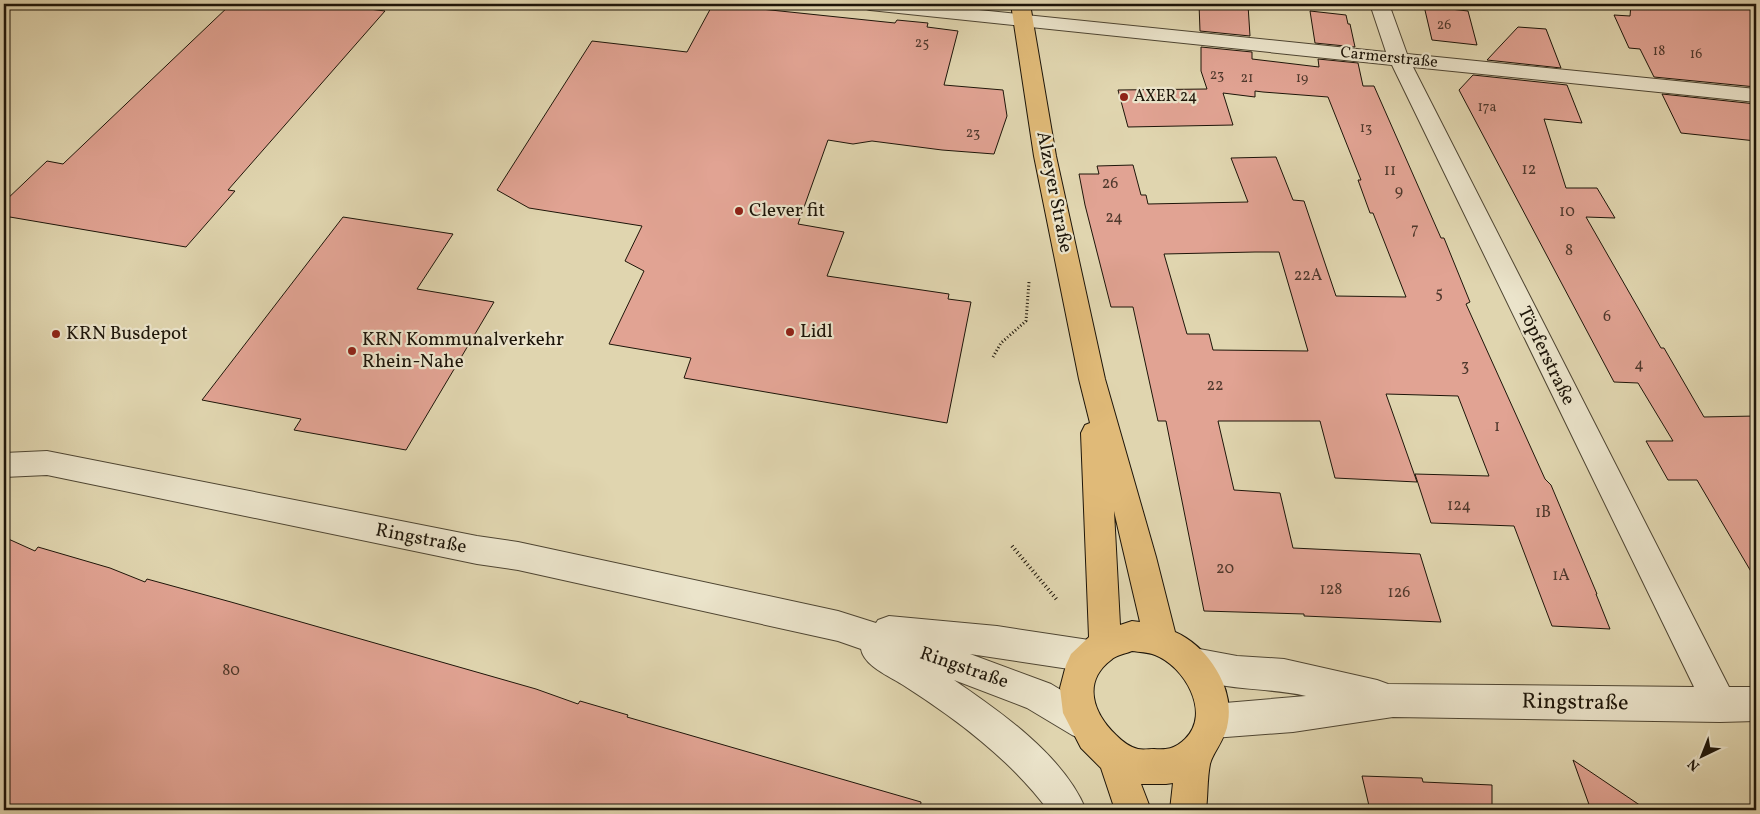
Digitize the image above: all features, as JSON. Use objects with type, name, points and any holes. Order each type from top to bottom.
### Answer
[{"type":"main road","name":"Alzeyer Straße","points":[[1021,13],[1045,156],[1092,379],[1141,557],[1161,641]]},
{"type":"main road","name":"Alzeyer Straße","points":[[1092,379],[1097,649]]},
{"type":"main road","name":"Alzeyer Straße","points":[[1132,636],[1161,641],[1179,651],[1194,664],[1205,682],[1210,695],[1212,721],[1206,740],[1194,755],[1178,765],[1157,769],[1135,766],[1114,756],[1096,741],[1084,723],[1078,705],[1076,686],[1080,670],[1097,649],[1132,636]]},
{"type":"main road","name":"Alzeyer Straße","points":[[1188,810],[1194,755]]},
{"type":"main road","name":"Alzeyer Straße","points":[[1114,756],[1133,810]]},
{"type":"street","name":"Carmerstraße","points":[[870,4],[1021,13],[1399,59],[1756,95]]},
{"type":"street","name":"Töpferstraße","points":[[1380,4],[1399,59],[1720,705]]},
{"type":"street","name":"Ringstraße","points":[[4,465],[47,463],[477,550],[518,556],[838,626],[992,677],[1039,696],[1084,723]]},
{"type":"street","name":"Ringstraße","points":[[838,626],[1097,649]]},
{"type":"street","points":[[838,626],[966,706],[1008,740],[1058,793],[1068,810]]},
{"type":"street","name":"Ringstraße","points":[[1194,664],[1237,672],[1284,675],[1393,700]]},
{"type":"street","name":"Ringstraße","points":[[1212,721],[1294,714],[1393,700],[1756,704]]},
{"type":"path","points":[[993,357],[1002,343],[1026,322],[1029,282]]},
{"type":"path","points":[[1012,546],[1058,601]]},
{"type":"building","points":[[231,4],[330,4],[385,11],[228,190],[235,191],[186,247],[4,216],[4,202],[47,161],[63,164]]},
{"type":"building","points":[[713,4],[895,23],[897,20],[928,23],[927,27],[958,31],[944,85],[1003,90],[1007,116],[994,154],[942,150],[872,141],[853,144],[828,140],[798,224],[844,232],[827,276],[949,294],[948,299],[971,302],[947,423],[684,378],[691,358],[609,344],[644,271],[625,261],[642,226],[529,208],[497,190],[592,41],[687,52]]},
{"type":"building","points":[[1199,4],[1248,5],[1250,36],[1200,31]]},
{"type":"building","points":[[1631,4],[1756,4],[1756,87],[1654,77],[1640,49],[1629,48],[1614,15],[1630,16]]},
{"type":"building","points":[[1424,6],[1468,11],[1477,45],[1432,40]]},
{"type":"building","points":[[1310,11],[1346,15],[1355,47],[1315,43]]},
{"type":"building","points":[[1518,27],[1546,29],[1561,68],[1487,60]]},
{"type":"building","points":[[1201,47],[1252,52],[1252,59],[1319,67],[1318,59],[1358,63],[1363,86],[1374,86],[1441,238],[1444,238],[1470,302],[1466,304],[1545,479],[1551,485],[1610,629],[1552,626],[1514,526],[1431,523],[1415,474],[1489,476],[1458,396],[1386,394],[1417,482],[1335,478],[1320,421],[1218,421],[1234,490],[1280,493],[1293,548],[1420,554],[1441,622],[1304,616],[1304,614],[1204,611],[1166,421],[1158,421],[1133,307],[1111,307],[1079,174],[1099,174],[1097,166],[1133,165],[1141,195],[1146,195],[1148,204],[1248,202],[1231,158],[1276,157],[1293,200],[1304,201],[1336,296],[1406,297],[1373,213],[1370,213],[1358,180],[1361,180],[1328,97],[1255,91],[1255,97],[1223,93],[1233,125],[1128,127],[1118,90],[1207,89],[1201,71]],"holes":[[[1279,252],[1308,351],[1213,350],[1209,334],[1187,334],[1164,254]]]},
{"type":"building","points":[[1473,75],[1567,85],[1582,123],[1544,119],[1566,188],[1597,188],[1615,218],[1586,217],[1661,348],[1664,348],[1704,417],[1756,416],[1756,580],[1697,480],[1668,480],[1646,441],[1673,441],[1638,383],[1614,382],[1459,90]]},
{"type":"building","points":[[1662,94],[1756,104],[1756,141],[1681,133]]},
{"type":"building","name":"KRN Kommunalverkehr Rhein-Nahe","points":[[343,217],[453,234],[417,289],[494,302],[406,450],[294,430],[301,419],[202,400]]},
{"type":"building","points":[[4,537],[35,551],[38,547],[110,568],[145,582],[147,579],[231,602],[536,689],[578,704],[580,701],[628,715],[627,717],[921,802],[920,810],[4,810]]},
{"type":"building","points":[[1573,760],[1647,810],[1591,810]]},
{"type":"building","points":[[1362,776],[1422,778],[1423,782],[1492,785],[1492,810],[1370,810]]},
{"type":"place","name":"AXER 24","points":[[1124,97]]},
{"type":"place","name":"Clever fit","points":[[739,211]]},
{"type":"place","name":"Lidl","points":[[790,332]]},
{"type":"place","name":"KRN Busdepot","points":[[56,334]]},
{"type":"place","name":"KRN Kommunalverkehr Rhein-Nahe","points":[[352,351]]}]
